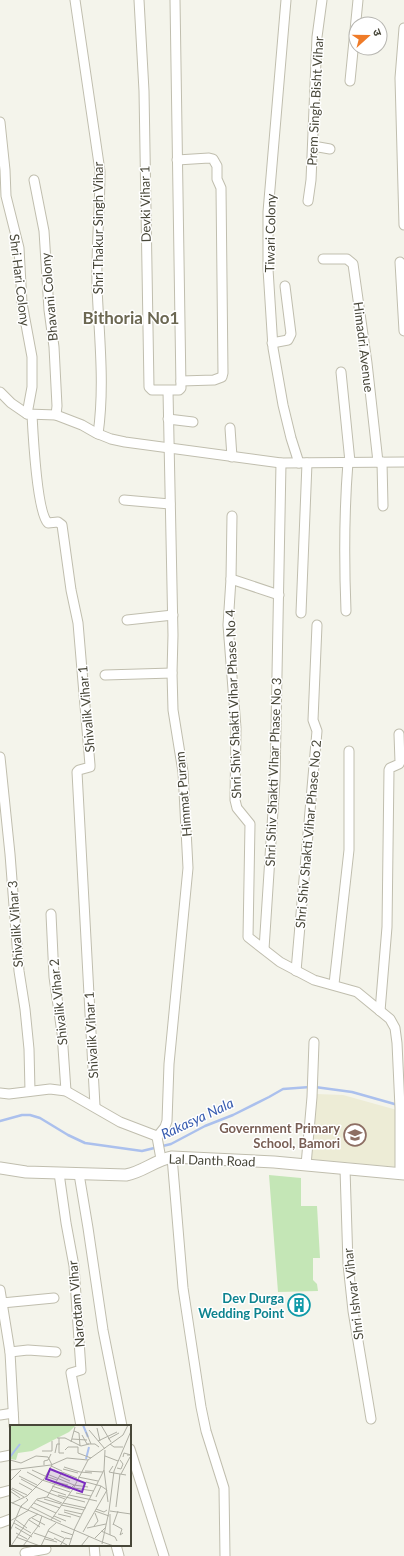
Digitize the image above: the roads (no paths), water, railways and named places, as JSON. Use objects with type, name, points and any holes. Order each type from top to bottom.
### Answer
[{"type":"street","name":"Shri Thakur Singh Vihar","points":[[76,0],[100,171],[97,257],[101,390],[98,434]]},
{"type":"street","name":"Devki Vihar 1","points":[[139,0],[144,92],[149,387],[152,390],[168,391]]},
{"type":"street","points":[[168,391],[180,390],[181,381],[175,0]]},
{"type":"street","name":"Tiwari Colony","points":[[286,0],[268,212],[268,269],[272,343],[283,405],[291,438],[303,463]]},
{"type":"street","name":"Prem Singh Bisht Vihar","points":[[308,201],[311,180],[318,37],[322,0]]},
{"type":"street","points":[[350,82],[358,0]]},
{"type":"street","points":[[404,28],[400,78],[404,225]]},
{"type":"street","name":"Shri Hari Colony","points":[[0,122],[6,196],[18,248],[22,304],[32,358],[30,414]]},
{"type":"street","points":[[313,146],[330,149]]},
{"type":"street","points":[[177,160],[213,159],[217,166],[217,179],[221,188],[223,373],[222,377],[214,380],[181,381]]},
{"type":"street","name":"Bhavani Colony","points":[[34,180],[44,231],[48,303],[54,347],[57,406],[56,415]]},
{"type":"street","name":"Himadri Avenue","points":[[323,259],[347,259],[353,264],[380,462],[383,506]]},
{"type":"street","points":[[400,262],[404,332]]},
{"type":"street","points":[[272,343],[288,340],[291,334],[286,286]]},
{"type":"street","points":[[341,372],[349,462],[344,500],[346,611]]},
{"type":"street","name":"Himmat Puram","points":[[157,1139],[167,1121],[170,1064],[188,868],[183,772],[173,710],[173,615],[168,391]]},
{"type":"street","points":[[0,392],[11,403],[30,414],[56,415],[82,425],[98,434],[125,442],[281,463],[404,462]]},
{"type":"street","name":"Shivalik Vihar 1","points":[[30,414],[40,505],[45,521],[48,523],[58,522],[62,525],[71,590],[78,623],[88,729],[90,765],[87,768],[77,772],[95,1106]]},
{"type":"street","points":[[168,419],[193,422]]},
{"type":"street","points":[[230,428],[232,457]]},
{"type":"street","name":"Shri Shiv Shakti Vihar Phase No 3","points":[[264,950],[275,780],[281,463]]},
{"type":"street","points":[[301,613],[303,463]]},
{"type":"street","points":[[124,500],[170,504]]},
{"type":"street","name":"Shri Shiv Shakti Vihar Phase No 4","points":[[232,516],[231,579],[228,625],[236,728],[235,800],[237,808],[250,824],[248,937],[264,950]]},
{"type":"street","points":[[231,579],[279,595]]},
{"type":"street","points":[[127,620],[173,615]]},
{"type":"street","name":"Shri Shiv Shakti Vihar Phase No 2","points":[[296,971],[317,731],[313,720],[318,625]]},
{"type":"street","points":[[106,675],[172,673]]},
{"type":"street","points":[[380,1011],[387,928],[389,770],[390,768],[398,766],[400,762],[399,734]]},
{"type":"street","points":[[334,984],[349,850],[349,751]]},
{"type":"street","name":"Shivalik Vihar 3","points":[[0,757],[10,854],[18,971],[30,1049],[30,1091]]},
{"type":"street","name":"Shivalik Vihar 2","points":[[51,914],[54,977],[62,1033],[66,1090]]},
{"type":"street","points":[[264,950],[280,962],[314,980],[334,984],[357,992],[390,1020],[395,1028],[401,1040],[399,1090],[402,1174]]},
{"type":"street","points":[[306,1165],[313,1082],[314,1042]]},
{"type":"street","points":[[0,1093],[9,1094],[56,1089],[66,1090],[120,1122],[154,1135],[157,1139],[164,1156],[201,1407],[206,1431],[224,1488],[225,1556]]},
{"type":"street","name":"Lal Danth Road","points":[[0,1168],[26,1172],[59,1174],[132,1174],[164,1156],[306,1165],[402,1174]]},
{"type":"street","name":"Shri Ishvar Vihar","points":[[344,1169],[348,1256],[353,1311],[371,1419]]},
{"type":"street","name":"Narottam Vihar","points":[[59,1174],[74,1266],[81,1370],[71,1372],[81,1425]]},
{"type":"street","points":[[79,1174],[103,1330],[122,1425]]},
{"type":"street","points":[[0,1290],[10,1352],[14,1425]]},
{"type":"street","points":[[2,1303],[54,1298]]},
{"type":"street","points":[[10,1352],[28,1350],[56,1352]]},
{"type":"street","points":[[0,1415],[14,1413]]},
{"type":"street","points":[[131,1452],[164,1556]]},
{"type":"street","points":[[0,1457],[10,1455]]},
{"type":"street","points":[[0,1493],[10,1490]]},
{"type":"street","points":[[0,1523],[10,1520]]},
{"type":"street","points":[[94,1546],[95,1556]]},
{"type":"street","points":[[116,1546],[119,1556]]},
{"type":"street","points":[[25,1553],[46,1550]]},
{"type":"waterway","name":"Rakasya Nala","points":[[0,1121],[22,1115],[30,1115],[40,1118],[68,1135],[85,1143],[142,1151],[171,1144],[205,1126],[233,1115],[283,1089],[310,1087]]},
{"type":"waterway","name":"Rakasya Nala","points":[[315,1087],[352,1092],[398,1105]]},
{"type":"place","name":"Government Primary School, Bamori","points":[[355,1135]]},
{"type":"place","name":"Dev Durga Wedding Point","points":[[299,1305]]},
{"type":"district","name":"Bithoria No1","points":[[131,317]]}]
